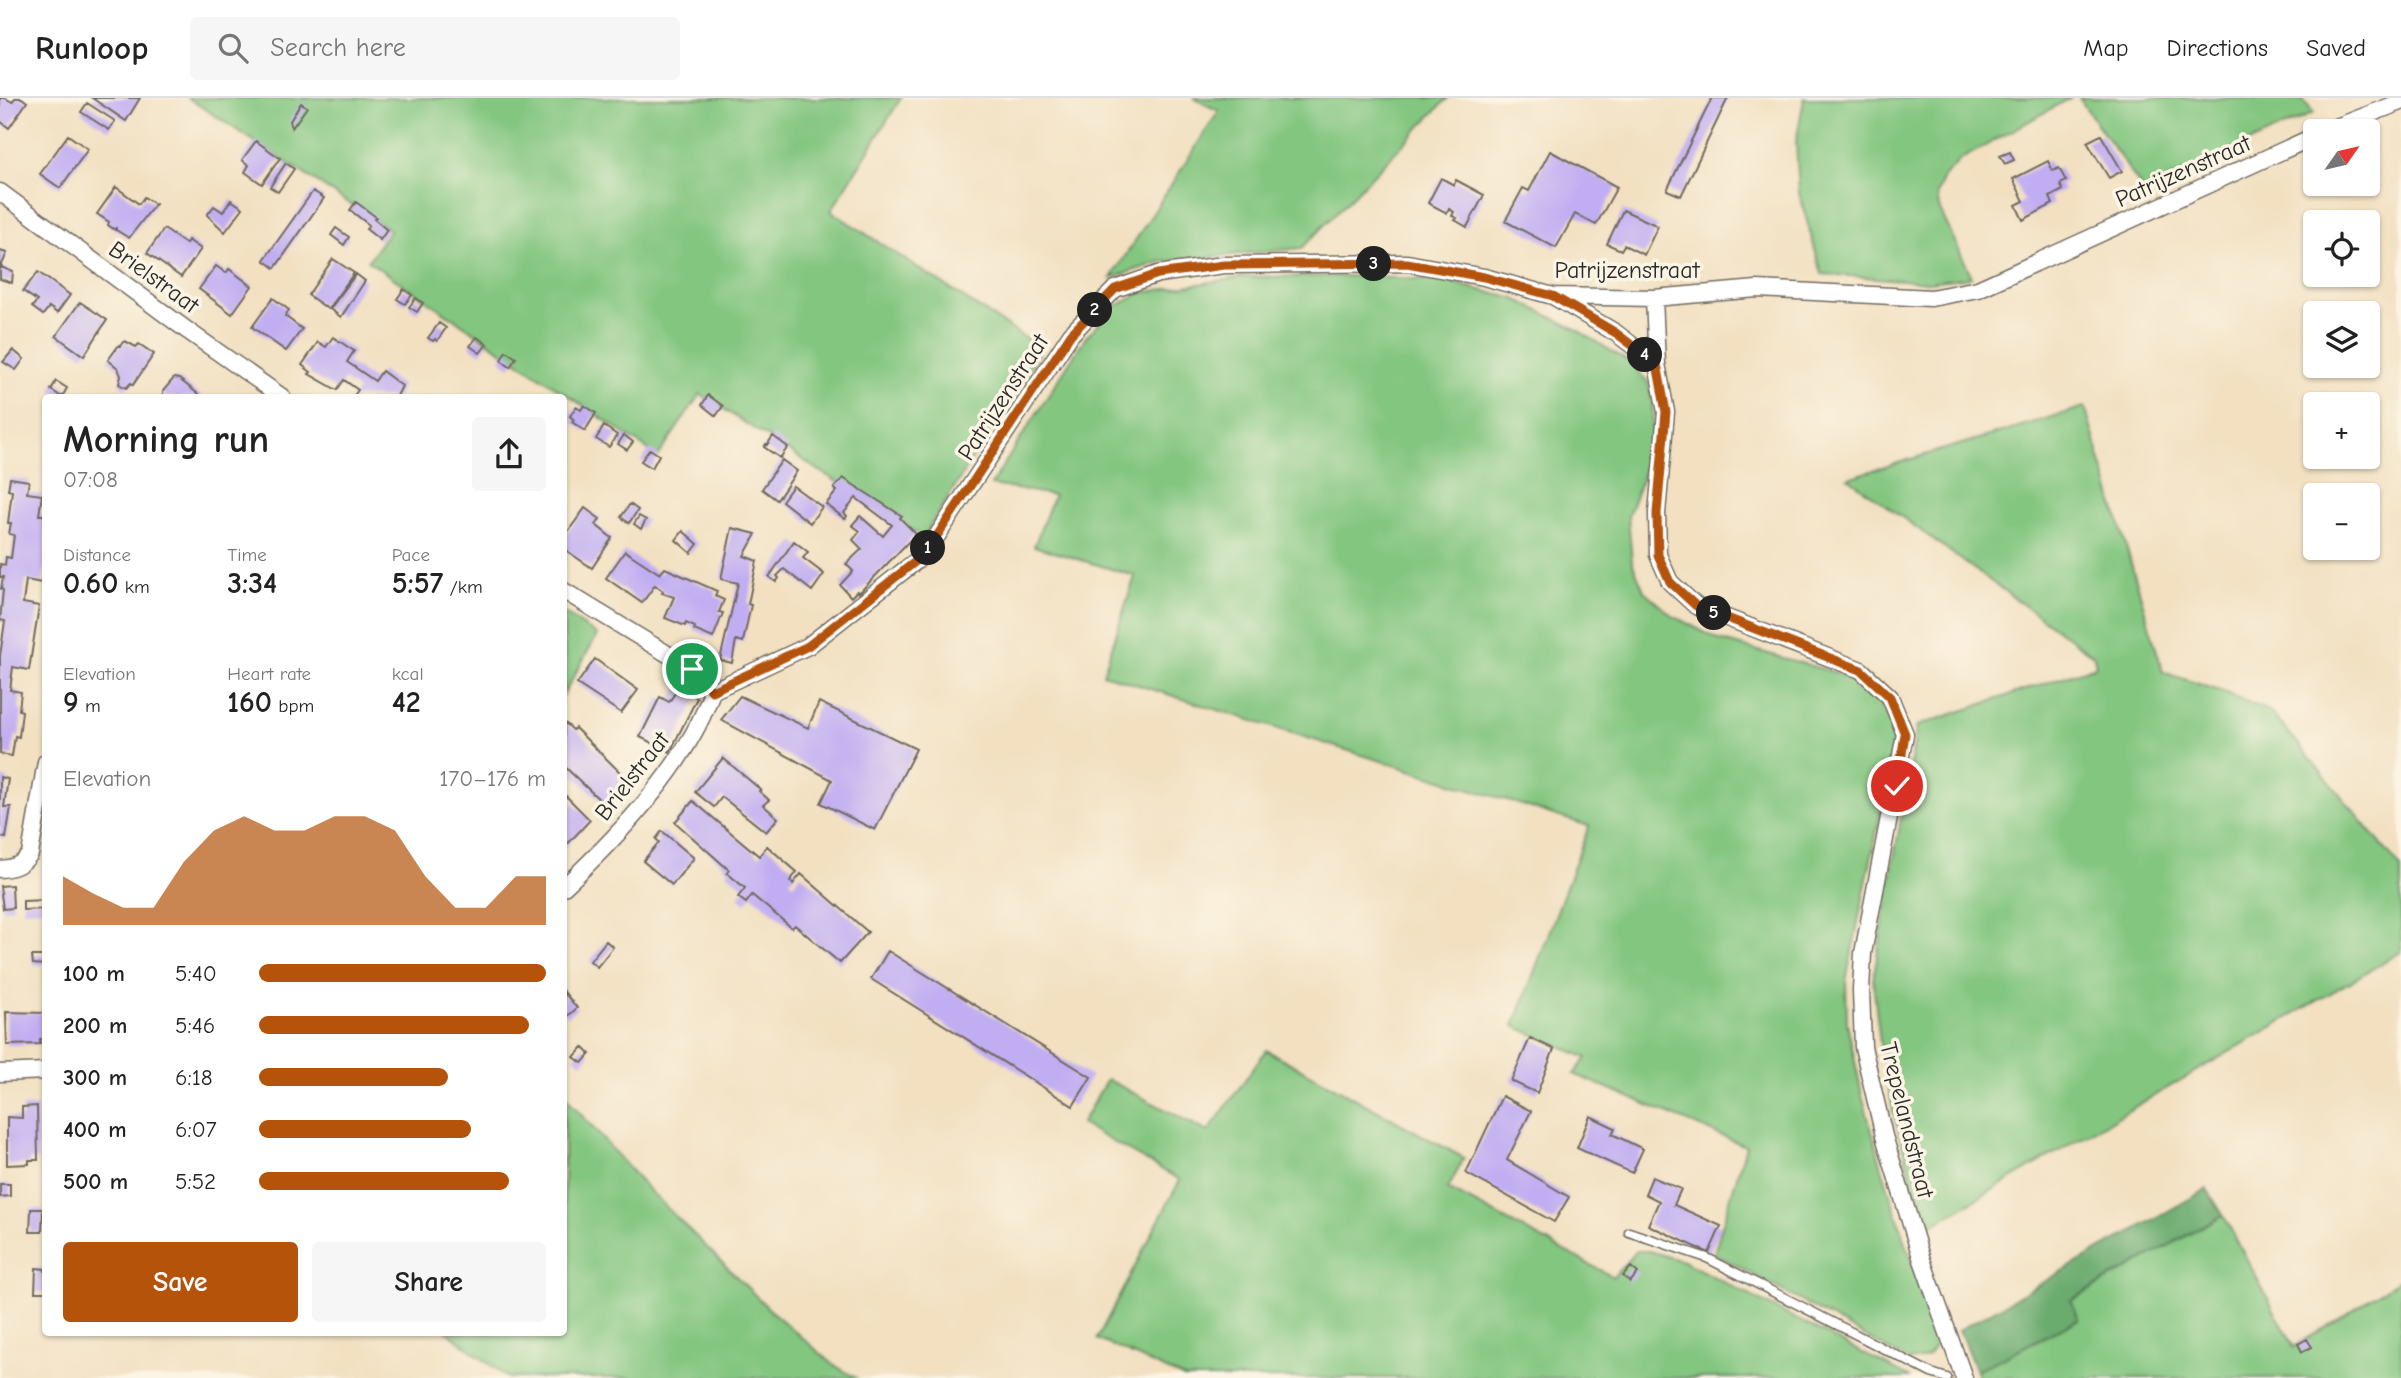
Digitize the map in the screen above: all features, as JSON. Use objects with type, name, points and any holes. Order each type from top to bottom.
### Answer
[{"type":"street","points":[[2357,119],[2401,102]]},
{"type":"street","name":"Patrijzenstraat","points":[[712,691],[808,646],[925,554],[1071,334],[1115,289],[1158,274],[1224,265],[1407,263],[1484,277],[1553,296],[1654,298],[1757,289],[1931,298],[1978,289],[2303,141]]},
{"type":"street","name":"Brielstraat","points":[[0,192],[278,394]]},
{"type":"street","points":[[1553,296],[1616,333],[1657,364]]},
{"type":"street","name":"Trepelandstraat","points":[[1654,298],[1657,364],[1666,412],[1657,513],[1658,555],[1670,582],[1696,606],[1861,670],[1890,697],[1905,734],[1863,953],[1863,1047],[1884,1136],[1921,1257],[1964,1378]]},
{"type":"street","points":[[567,593],[692,669],[712,691]]},
{"type":"street","name":"Brielstraat","points":[[567,884],[602,851],[648,799],[695,733],[712,691]]},
{"type":"street","points":[[0,869],[13,868],[23,863],[30,855],[42,785]]},
{"type":"street","points":[[0,1073],[42,1071]]},
{"type":"lane","points":[[1629,1232],[1707,1258],[1931,1373],[1947,1378]]},
{"type":"green space","points":[[188,98],[901,98],[831,211],[1042,349],[923,537],[700,394],[658,456],[368,261],[390,230]]},
{"type":"green space","points":[[1193,98],[1448,98],[1302,248],[1160,262],[1111,278],[1219,111]]},
{"type":"green space","points":[[1804,98],[2070,98],[1960,160],[1944,177],[1937,194],[1939,208],[1972,277],[1929,282],[1822,274],[1799,193],[1796,142]]},
{"type":"green space","points":[[2079,98],[2302,98],[2313,113],[2144,191]]},
{"type":"green space","points":[[1360,276],[1446,281],[1515,299],[1574,328],[1629,362],[1647,381],[1652,398],[1653,424],[1643,476],[1628,516],[1632,562],[1644,591],[1673,616],[1719,640],[1837,673],[1869,690],[1883,709],[1893,730],[1892,757],[1846,981],[1847,1023],[1862,1095],[1882,1168],[1937,1342],[1927,1357],[1909,1361],[1714,1253],[1746,1146],[1574,1074],[1587,1058],[1514,1026],[1589,826],[1103,674],[1135,576],[1034,546],[1054,495],[991,485],[1085,338],[1113,308],[1140,293],[1243,277]]},
{"type":"green space","points":[[2085,407],[2163,672],[2269,711],[2290,734],[2401,868],[2401,952],[1925,1229],[1893,1111],[1880,1043],[1873,980],[1917,726],[2096,666],[2094,656],[1848,478]]},
{"type":"green space","points":[[567,615],[597,635],[567,689]]},
{"type":"green space","points":[[1266,1050],[1464,1158],[1448,1189],[1613,1277],[1636,1251],[1649,1251],[1683,1261],[1911,1378],[1184,1378],[1097,1339],[1180,1180],[1081,1124],[1107,1079],[1208,1132]]},
{"type":"green space","points":[[567,1098],[641,1182],[772,1312],[834,1365],[856,1378],[508,1378],[452,1336],[567,1336]]},
{"type":"green space","points":[[2207,1189],[2223,1215],[2071,1300],[2079,1319],[1976,1371],[1959,1330]]},
{"type":"green space","points":[[2223,1215],[2294,1347],[2401,1279],[2401,1378],[1978,1378],[1976,1371],[2079,1319],[2071,1301]]},
{"type":"building","points":[[0,98],[12,102],[15,98],[22,98],[27,102],[9,128],[0,121]]},
{"type":"building","points":[[92,98],[140,98],[126,121]]},
{"type":"building","points":[[1712,98],[1728,98],[1681,196],[1667,190]]},
{"type":"building","points":[[87,103],[115,121],[109,130],[81,112]]},
{"type":"building","points":[[301,103],[307,107],[292,128],[290,121]]},
{"type":"building","points":[[68,135],[88,149],[60,188],[40,174]]},
{"type":"building","points":[[2101,135],[2122,171],[2109,178],[2087,142]]},
{"type":"building","points":[[256,141],[280,158],[262,184],[245,172],[249,165],[242,160]]},
{"type":"building","points":[[1550,151],[1617,187],[1596,225],[1575,214],[1556,248],[1505,221],[1523,188],[1529,191]]},
{"type":"building","points":[[2010,152],[2014,160],[2005,164],[2000,156]]},
{"type":"building","points":[[2048,161],[2053,171],[2059,168],[2066,181],[2060,184],[2063,190],[2050,197],[2053,204],[2023,220],[2016,205],[2024,201],[2013,179]]},
{"type":"building","points":[[286,163],[294,169],[278,192],[270,187]]},
{"type":"building","points":[[1441,178],[1454,185],[1456,180],[1484,195],[1467,227],[1455,220],[1457,218],[1452,216],[1454,212],[1449,209],[1447,213],[1428,203]]},
{"type":"building","points":[[116,187],[139,204],[144,197],[155,204],[129,238],[116,230],[116,227],[115,230],[108,225],[109,222],[97,214]]},
{"type":"building","points":[[313,191],[324,198],[275,268],[264,260]]},
{"type":"building","points":[[231,200],[243,208],[225,232],[207,215],[214,206],[223,212]]},
{"type":"building","points":[[356,202],[376,217],[374,219],[387,230],[380,240],[366,229],[369,225],[350,210]]},
{"type":"building","points":[[1623,210],[1658,226],[1644,255],[1624,245],[1621,250],[1607,244]]},
{"type":"building","points":[[336,228],[349,237],[344,245],[331,235]]},
{"type":"building","points":[[164,229],[186,244],[188,240],[201,249],[181,277],[147,253]]},
{"type":"building","points":[[0,251],[7,253],[1,267],[13,272],[12,283],[0,279]]},
{"type":"building","points":[[333,259],[354,273],[328,309],[308,295]]},
{"type":"building","points":[[216,266],[226,273],[229,269],[252,286],[232,314],[199,289]]},
{"type":"building","points":[[38,272],[70,295],[57,313],[49,307],[43,315],[32,307],[37,301],[23,291]]},
{"type":"building","points":[[356,274],[365,281],[341,317],[330,309]]},
{"type":"building","points":[[404,289],[412,295],[405,304],[397,299]]},
{"type":"building","points":[[273,298],[289,310],[285,316],[302,329],[286,351],[252,327]]},
{"type":"building","points":[[416,298],[423,303],[417,312],[409,307]]},
{"type":"building","points":[[80,302],[107,320],[84,356],[56,336]]},
{"type":"building","points":[[439,323],[446,328],[437,341],[433,341],[428,338]]},
{"type":"building","points":[[333,337],[354,351],[347,362],[375,381],[382,371],[402,386],[398,394],[355,394],[358,390],[344,380],[337,390],[309,374],[311,372],[302,365],[318,342],[326,347]]},
{"type":"building","points":[[477,337],[487,344],[480,353],[470,346]]},
{"type":"building","points":[[125,341],[136,347],[139,344],[154,354],[133,385],[131,383],[126,388],[119,384],[121,376],[118,368],[108,360]]},
{"type":"building","points":[[13,350],[24,359],[16,370],[3,362]]},
{"type":"building","points":[[506,351],[516,358],[510,367],[501,360]]},
{"type":"building","points":[[174,378],[198,394],[163,394]]},
{"type":"building","points":[[56,381],[67,388],[64,394],[51,390]]},
{"type":"building","points":[[708,395],[723,406],[716,416],[702,405]]},
{"type":"building","points":[[584,405],[596,413],[585,431],[572,422],[574,420],[570,416],[576,407],[581,410]]},
{"type":"building","points":[[604,426],[617,435],[609,447],[596,439]]},
{"type":"building","points":[[624,435],[633,442],[627,450],[618,444]]},
{"type":"building","points":[[773,436],[788,447],[780,458],[764,447]]},
{"type":"building","points":[[650,449],[659,455],[652,468],[641,461]]},
{"type":"building","points":[[782,460],[797,471],[777,500],[762,489]]},
{"type":"building","points":[[10,478],[29,481],[27,493],[42,495],[39,515],[42,515],[42,583],[26,580],[23,603],[39,606],[29,670],[13,667],[10,690],[21,692],[19,710],[22,711],[19,737],[15,736],[12,756],[0,754],[0,656],[5,621],[0,620],[3,577],[0,577],[0,564],[5,565],[6,557],[11,558],[14,535],[9,534],[12,491],[8,490]]},
{"type":"building","points":[[843,478],[902,516],[900,518],[916,534],[859,593],[857,591],[851,597],[840,585],[853,571],[846,564],[862,549],[853,540],[860,531],[852,525],[860,516],[883,536],[892,525],[856,498],[844,513],[847,516],[845,519],[826,504]]},
{"type":"building","points":[[793,486],[822,507],[810,523],[782,501]]},
{"type":"building","points":[[630,504],[638,510],[629,523],[621,517]]},
{"type":"building","points":[[585,508],[600,519],[596,525],[612,538],[592,568],[567,551],[567,533]]},
{"type":"building","points":[[639,516],[646,520],[641,529],[634,524]]},
{"type":"building","points":[[732,528],[756,534],[744,556],[757,561],[743,642],[736,640],[732,663],[720,660],[738,583],[721,579]]},
{"type":"building","points":[[683,531],[698,544],[691,553],[676,540]]},
{"type":"building","points":[[794,541],[808,552],[803,558],[824,574],[812,591],[784,569],[777,576],[779,578],[776,582],[769,577]]},
{"type":"building","points":[[625,551],[660,574],[665,568],[717,591],[715,596],[724,600],[719,612],[723,613],[713,638],[694,630],[695,627],[686,623],[685,626],[665,618],[674,597],[662,593],[655,585],[642,603],[606,578]]},
{"type":"building","points":[[595,659],[638,690],[621,713],[577,684]]},
{"type":"building","points":[[681,684],[697,698],[670,752],[640,737],[660,697],[669,702]]},
{"type":"building","points":[[740,696],[808,728],[819,702],[916,749],[875,830],[821,803],[832,780],[721,720]]},
{"type":"building","points":[[567,725],[573,730],[575,728],[627,779],[603,803],[567,769]]},
{"type":"building","points":[[723,758],[769,800],[763,805],[778,818],[766,832],[722,797],[714,807],[695,792]]},
{"type":"building","points":[[0,777],[8,779],[4,807],[11,807],[6,838],[0,837]]},
{"type":"building","points":[[567,797],[590,820],[567,845]]},
{"type":"building","points":[[693,801],[759,856],[767,846],[797,872],[790,881],[793,884],[801,874],[868,932],[840,963],[795,925],[792,928],[752,895],[746,903],[738,897],[745,888],[727,873],[729,870],[675,822]]},
{"type":"building","points":[[662,831],[694,858],[672,885],[643,861],[659,842],[656,839]]},
{"type":"building","points":[[12,885],[13,908],[3,909],[0,886]]},
{"type":"building","points":[[42,900],[42,909],[23,910],[23,901]]},
{"type":"building","points":[[606,941],[613,947],[597,967],[590,961]]},
{"type":"building","points":[[888,951],[1091,1077],[1073,1106],[871,979]]},
{"type":"building","points":[[32,956],[42,956],[42,965],[33,964]]},
{"type":"building","points":[[567,996],[577,1008],[567,1015]]},
{"type":"building","points":[[6,1012],[42,1013],[40,1044],[7,1045]]},
{"type":"building","points":[[1530,1038],[1554,1049],[1537,1093],[1511,1081]]},
{"type":"building","points":[[583,1047],[590,1054],[582,1063],[574,1057]]},
{"type":"building","points":[[1502,1096],[1531,1111],[1507,1160],[1569,1197],[1554,1222],[1466,1173]]},
{"type":"building","points":[[37,1106],[38,1160],[29,1160],[29,1164],[7,1165],[7,1117],[22,1118],[22,1107]]},
{"type":"building","points":[[1590,1116],[1615,1128],[1612,1134],[1643,1149],[1632,1173],[1577,1148]]},
{"type":"building","points":[[1652,1177],[1681,1189],[1674,1205],[1721,1226],[1709,1253],[1648,1225],[1659,1201],[1645,1194]]},
{"type":"building","points":[[0,1184],[10,1184],[10,1196],[0,1197]]},
{"type":"building","points":[[31,1209],[42,1209],[42,1232],[30,1232]]},
{"type":"building","points":[[1631,1267],[1638,1273],[1630,1282],[1623,1276]]},
{"type":"building","points":[[36,1268],[42,1269],[42,1292],[35,1292]]},
{"type":"building","points":[[2307,1339],[2312,1347],[2302,1352],[2298,1344]]},
{"type":"route","points":[[692,669],[712,691],[808,646],[925,554],[1071,334],[1115,289],[1158,274],[1224,265],[1407,263],[1484,277],[1553,296],[1616,333],[1657,364],[1666,412],[1657,513],[1658,555],[1670,582],[1696,606],[1861,670],[1890,697],[1905,734],[1897,786]]}]
